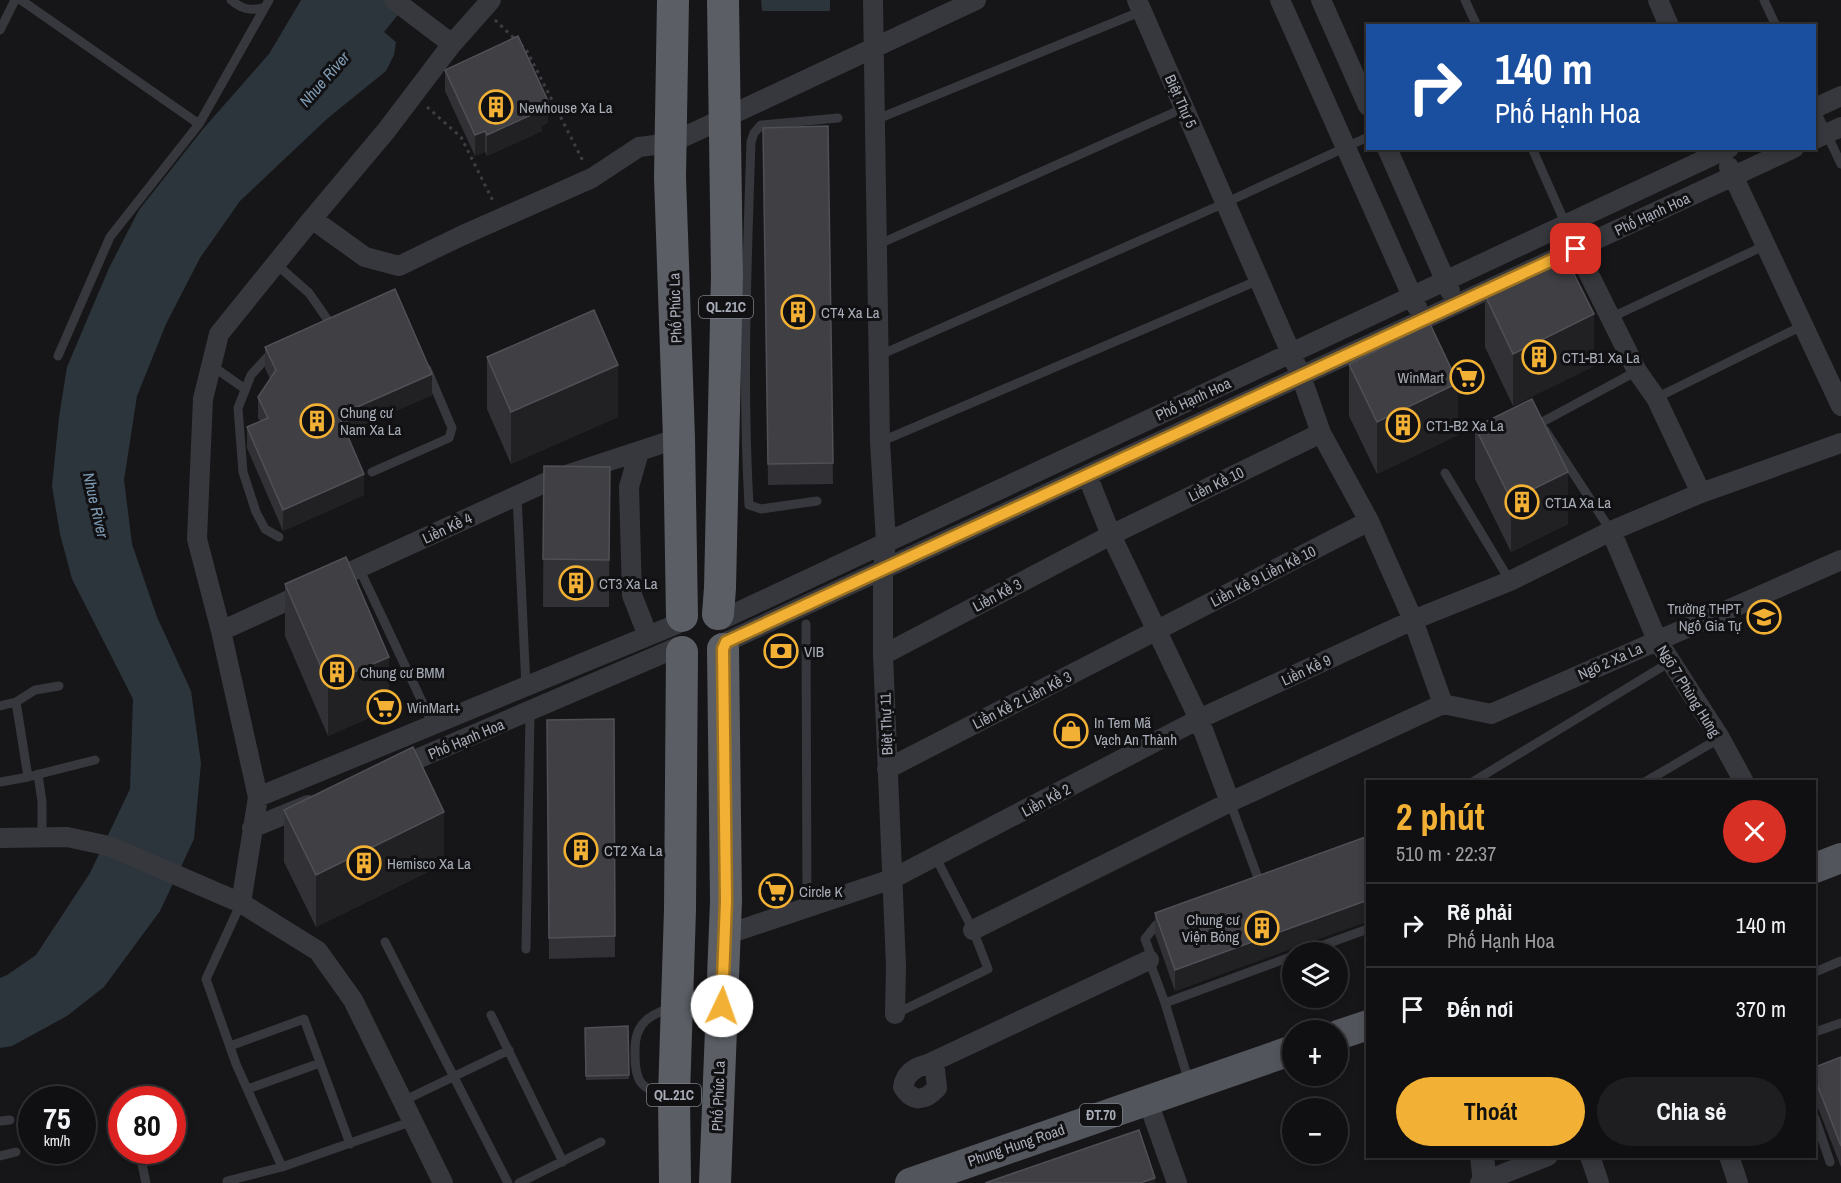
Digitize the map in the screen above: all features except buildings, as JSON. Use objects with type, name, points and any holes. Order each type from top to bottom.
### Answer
[{"type":"highway","name":"Phố Phúc La","points":[[673,0],[671,189],[679,438],[680,635],[680,910],[674,1095],[675,1183]]},
{"type":"highway","name":"Phố Phúc La","points":[[715,1183],[725,935],[720,588],[735,314],[724,118],[723,0]]},
{"type":"highway","points":[[700,608],[710,609],[722,631],[717,656],[699,660],[690,658],[680,635],[690,610],[700,608]]},
{"type":"main road","points":[[1816,868],[1841,858]]},
{"type":"main road","points":[[1348,1031],[1366,1025]]},
{"type":"main road","name":"Phung Hung Road","points":[[917,1182],[1282,1054]]},
{"type":"street","points":[[394,0],[452,44]]},
{"type":"street","name":"Biệt Thự 11","points":[[873,0],[880,442],[886,542],[883,570],[883,655],[896,966],[895,1014]]},
{"type":"street","points":[[312,219],[365,256],[399,266],[592,178],[639,147],[671,143],[976,0]]},
{"type":"street","points":[[1280,0],[1423,320]]},
{"type":"street","points":[[1321,0],[1366,101]]},
{"type":"street","points":[[1658,0],[1668,24]]},
{"type":"street","points":[[241,903],[258,797],[221,631],[197,538],[203,399],[219,334],[386,131],[452,44],[487,4]]},
{"type":"street","name":"Biệt Thự 5","points":[[1140,6],[1301,376],[1321,433],[1369,521],[1413,620],[1443,704]]},
{"type":"street","points":[[1816,108],[1841,96]]},
{"type":"street","points":[[1388,150],[1456,305]]},
{"type":"street","points":[[1724,150],[1802,326],[1841,406]]},
{"type":"street","name":"Phố Hạnh Hoa","points":[[722,631],[886,542],[1724,150]]},
{"type":"street","name":"Phố Hạnh Hoa","points":[[722,631],[883,570],[1790,150]]},
{"type":"street","points":[[1566,225],[1637,371],[1656,398],[1701,493]]},
{"type":"street","name":"Liền Kề 10","points":[[1111,535],[1321,433]]},
{"type":"street","name":"Liền Kề 4","points":[[221,631],[551,480],[679,438]]},
{"type":"street","name":"Liền Kề 9","points":[[1199,719],[1413,620],[1510,581],[1611,531],[1701,493],[1841,443]]},
{"type":"street","points":[[639,452],[629,487],[632,595],[648,636]]},
{"type":"street","points":[[1087,475],[1111,535],[1199,719],[1230,802]]},
{"type":"street","name":"Liền Kề 9 Liền Kề 10","points":[[1156,632],[1369,521]]},
{"type":"street","name":"Ngõ 7 Phùng Hưng","points":[[1611,531],[1657,640],[1720,738],[1743,780]]},
{"type":"street","name":"Liền Kề 3","points":[[883,655],[1111,535]]},
{"type":"street","name":"Ngõ 2 Xa La","points":[[1443,704],[1491,714],[1841,560]]},
{"type":"street","name":"Liền Kề 2 Liền Kề 3","points":[[887,769],[1156,632]]},
{"type":"street","name":"Phố Hạnh Hoa","points":[[258,797],[648,636],[680,635]]},
{"type":"street","name":"Phố Hạnh Hoa","points":[[381,774],[416,766],[530,712],[680,635]]},
{"type":"street","points":[[973,930],[1230,802],[1443,704]]},
{"type":"street","name":"Liền Kề 2","points":[[725,935],[892,879],[1199,719]]},
{"type":"street","points":[[252,828],[328,796]]},
{"type":"street","points":[[0,838],[67,837],[109,846],[241,903],[318,951],[353,1000],[443,1183]]},
{"type":"street","points":[[928,1064],[1149,960]]},
{"type":"street","points":[[1147,1100],[1178,1183]]},
{"type":"street","points":[[1482,1158],[1484,1182],[1543,1158]]},
{"type":"street","points":[[1591,1158],[1599,1183]]},
{"type":"street","points":[[1730,1158],[1738,1183]]},
{"type":"lane","points":[[0,30],[15,0]]},
{"type":"lane","points":[[21,0],[199,124]]},
{"type":"lane","points":[[231,0],[242,9],[252,10],[266,4]]},
{"type":"lane","points":[[1465,0],[1476,24]]},
{"type":"lane","points":[[1764,0],[1775,24]]},
{"type":"lane","points":[[58,356],[110,237],[199,124],[266,4]]},
{"type":"lane","points":[[875,120],[1140,6]]},
{"type":"lane","points":[[877,245],[1184,108]]},
{"type":"lane","points":[[1816,111],[1841,164]]},
{"type":"lane","points":[[817,501],[761,509],[749,505],[735,314],[751,142],[754,133],[761,125],[838,118]]},
{"type":"lane","points":[[878,356],[1225,203],[1366,138]]},
{"type":"lane","points":[[1533,150],[1566,225]]},
{"type":"lane","points":[[1610,318],[1766,245]]},
{"type":"lane","points":[[276,264],[309,293],[332,326]]},
{"type":"lane","points":[[880,442],[1259,280]]},
{"type":"lane","points":[[1656,398],[1802,326]]},
{"type":"lane","points":[[278,350],[270,354],[250,375],[238,408],[243,472],[256,512],[265,529],[279,537]]},
{"type":"lane","points":[[372,472],[449,438],[452,433],[452,428],[425,364]]},
{"type":"lane","points":[[211,365],[245,389]]},
{"type":"lane","points":[[1524,432],[1637,371]]},
{"type":"lane","points":[[1541,423],[1611,531]]},
{"type":"lane","points":[[1445,473],[1510,581]]},
{"type":"lane","points":[[517,496],[526,687]]},
{"type":"lane","points":[[359,568],[433,725]]},
{"type":"lane","points":[[806,624],[807,908]]},
{"type":"lane","points":[[1476,780],[1670,662]]},
{"type":"lane","points":[[0,706],[16,702],[35,690],[59,686]]},
{"type":"lane","points":[[16,702],[28,777]]},
{"type":"lane","points":[[526,949],[530,712]]},
{"type":"lane","points":[[1648,780],[1720,738]]},
{"type":"lane","points":[[0,782],[95,760]]},
{"type":"lane","points":[[38,774],[42,802],[42,838]]},
{"type":"lane","points":[[1230,802],[1261,886]]},
{"type":"lane","points":[[895,1014],[988,969],[973,930],[936,858]]},
{"type":"lane","points":[[1251,890],[1272,882]]},
{"type":"lane","points":[[241,903],[206,979],[230,1046],[282,1167]]},
{"type":"lane","points":[[1178,917],[1156,925],[1145,939],[1151,955],[1149,960],[1165,1003],[1189,1085]]},
{"type":"lane","points":[[1332,942],[1366,930]]},
{"type":"lane","points":[[385,942],[508,1183]]},
{"type":"lane","points":[[1165,1003],[1282,961]]},
{"type":"lane","points":[[1816,972],[1841,962]]},
{"type":"lane","points":[[492,1015],[563,1162]]},
{"type":"lane","points":[[230,1046],[304,1019],[350,1144]]},
{"type":"lane","points":[[1816,1032],[1841,1023]]},
{"type":"lane","points":[[403,1101],[509,1050]]},
{"type":"lane","points":[[248,1089],[320,1063]]},
{"type":"lane","points":[[227,1181],[282,1167],[413,1121]]},
{"type":"lane","points":[[1816,1121],[1830,1162]]},
{"type":"lane","points":[[519,1183],[601,1142]]},
{"type":"lane","points":[[0,1156],[16,1152]]},
{"type":"lane","points":[[142,1164],[146,1183]]},
{"type":"path","points":[[487,4],[527,51],[592,178]]},
{"type":"path","points":[[412,95],[461,136],[501,218]]},
{"type":"water","name":"Nhue River","points":[[301,0],[410,0],[384,32],[396,42],[394,55],[386,71],[328,118],[240,201],[200,258],[166,324],[137,396],[124,480],[132,544],[157,617],[191,691],[201,763],[194,839],[160,911],[104,987],[67,1016],[12,1046],[0,1048],[0,978],[36,955],[90,873],[130,789],[133,699],[72,579],[60,534],[52,486],[67,367],[109,268],[139,210],[203,129],[269,54]]},
{"type":"water","points":[[761,0],[830,0],[830,11],[762,11]]},
{"type":"place","name":"Newhouse Xa La","points":[[496,107]]},
{"type":"place","name":"CT4 Xa La","points":[[798,312]]},
{"type":"place","name":"CT1-B1 Xa La","points":[[1539,357]]},
{"type":"place","name":"WinMart","points":[[1467,377]]},
{"type":"place","name":"Chung cư Nam Xa La","points":[[317,421]]},
{"type":"place","name":"CT1-B2 Xa La","points":[[1403,425]]},
{"type":"place","name":"CT1A Xa La","points":[[1522,502]]},
{"type":"place","name":"CT3 Xa La","points":[[576,583]]},
{"type":"place","name":"Trường THPT Ngô Gia Tự","points":[[1764,617]]},
{"type":"place","name":"VIB","points":[[781,651]]},
{"type":"place","name":"Chung cư BMM","points":[[337,672]]},
{"type":"place","name":"WinMart+","points":[[384,707]]},
{"type":"place","name":"In Tem Mã Vạch An Thành","points":[[1071,731]]},
{"type":"place","name":"CT2 Xa La","points":[[581,850]]},
{"type":"place","name":"Hemisco Xa La","points":[[364,863]]},
{"type":"place","name":"Circle K","points":[[776,891]]},
{"type":"place","name":"Chung cư Viện Bỏng","points":[[1262,928]]},
{"type":"route","points":[[722,1006],[726,901],[722,672],[723,649],[726,642],[1576,249]]}]
